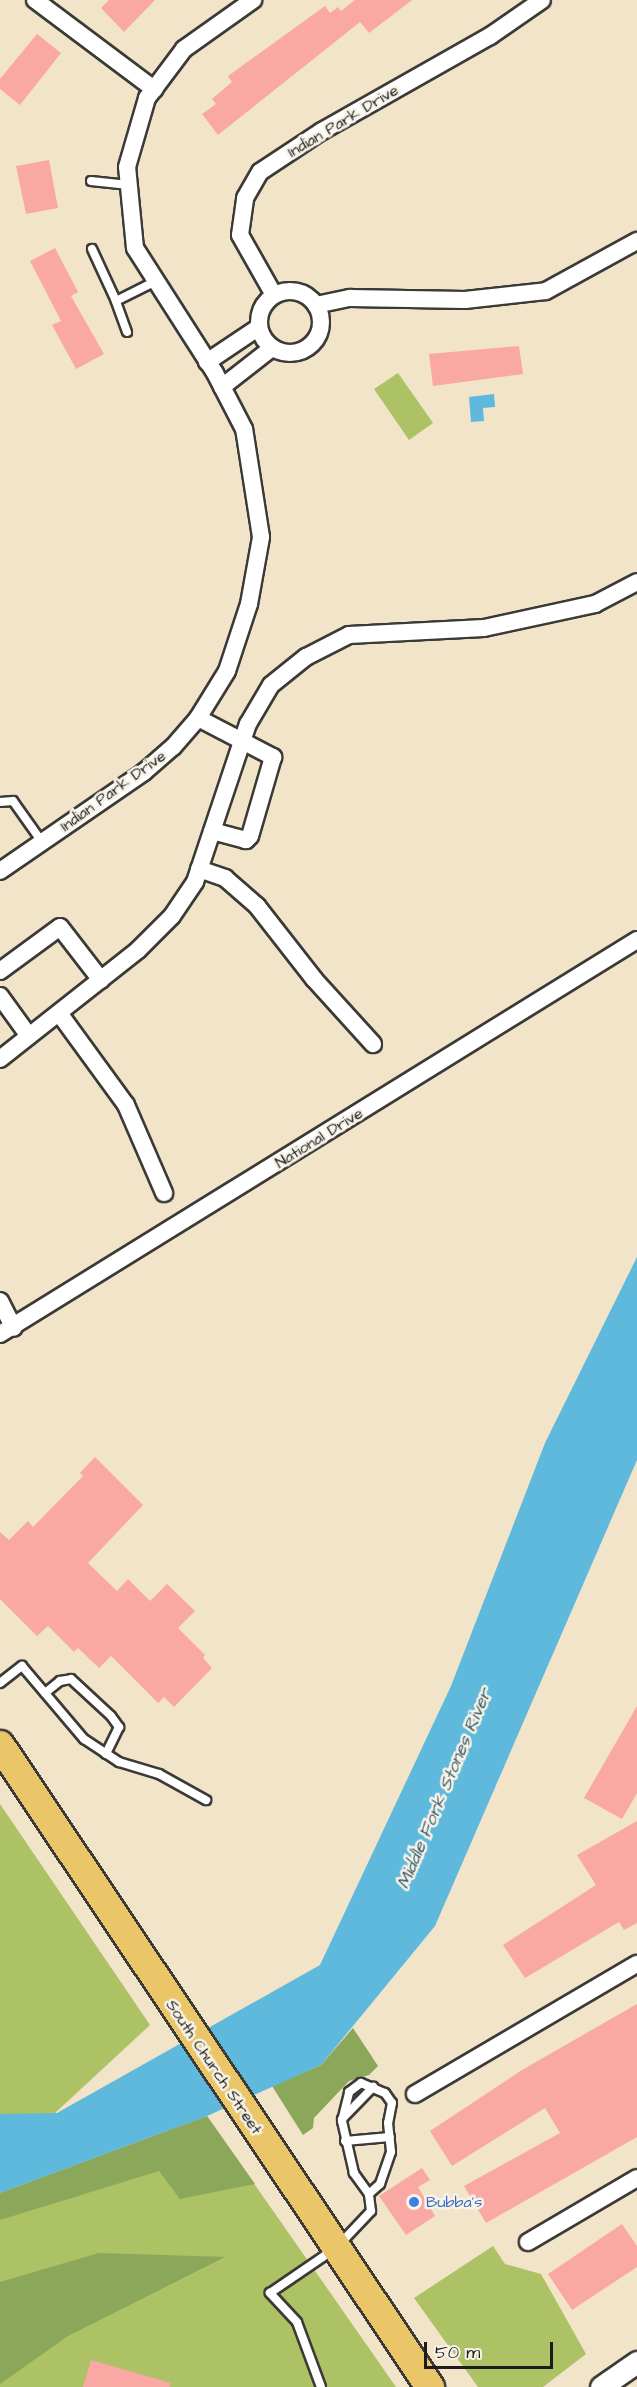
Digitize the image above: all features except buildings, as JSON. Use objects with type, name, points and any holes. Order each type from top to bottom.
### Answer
[{"type":"highway","name":"South Church Street","points":[[0,1745],[430,2387]]},
{"type":"street","points":[[35,0],[154,88]]},
{"type":"street","name":"Indian Park Drive","points":[[0,872],[144,771],[198,718],[227,671],[249,604],[261,537],[244,429],[207,362],[135,248],[127,167],[147,98],[154,88],[184,50],[253,0]]},
{"type":"street","name":"Indian Park Drive","points":[[274,296],[240,235],[245,198],[260,172],[322,131],[490,36],[543,0]]},
{"type":"street","points":[[316,305],[350,298],[408,296],[465,300],[546,291],[637,241]]},
{"type":"street","points":[[297,291],[316,305],[321,316],[316,340],[296,353],[272,348],[259,327],[261,309],[274,296],[297,291]]},
{"type":"street","points":[[207,362],[259,327]]},
{"type":"street","points":[[222,387],[272,348]]},
{"type":"street","points":[[0,1059],[101,980],[172,916],[199,869],[242,742],[271,685],[306,657],[349,635],[484,628],[595,604],[637,582]]},
{"type":"street","points":[[198,718],[273,757],[250,836],[246,840],[212,831]]},
{"type":"street","points":[[199,869],[225,878],[257,906],[314,979],[373,1044]]},
{"type":"street","points":[[0,971],[60,927],[101,980]]},
{"type":"street","name":"National Drive","points":[[7,1331],[637,940]]},
{"type":"street","points":[[0,996],[29,1036]]},
{"type":"street","points":[[58,1013],[126,1105],[164,1193]]},
{"type":"street","points":[[0,1301],[7,1331]]},
{"type":"street","points":[[415,2094],[637,1964]]},
{"type":"street","points":[[528,2242],[637,2178]]},
{"type":"street","points":[[601,2387],[637,2362]]},
{"type":"lane","points":[[91,181],[129,185]]},
{"type":"lane","points":[[92,249],[116,301],[127,332]]},
{"type":"lane","points":[[116,301],[156,281]]},
{"type":"lane","points":[[0,802],[13,801],[42,842]]},
{"type":"lane","points":[[0,1683],[22,1666],[84,1739],[119,1762],[159,1774],[207,1800]]},
{"type":"lane","points":[[45,1693],[60,1681],[71,1679],[111,1716],[119,1727],[106,1754]]},
{"type":"lane","points":[[321,2387],[297,2322],[270,2293],[336,2248],[371,2211],[369,2194],[354,2173],[345,2141],[342,2119],[352,2087],[361,2083],[374,2087],[392,2103],[384,2175],[369,2194]]},
{"type":"lane","points":[[342,2119],[374,2087]]},
{"type":"lane","points":[[345,2141],[390,2137]]},
{"type":"green space","points":[[398,373],[433,423],[409,440],[374,389]]},
{"type":"green space","points":[[0,1804],[150,2025],[0,2164]]},
{"type":"green space","points":[[353,2028],[378,2066],[369,2075],[349,2081],[314,2118],[313,2128],[303,2135],[272,2086],[321,2065]]},
{"type":"green space","points":[[207,2116],[396,2387],[0,2387],[0,2193]]},
{"type":"green space","points":[[207,2116],[255,2184],[180,2199],[159,2171],[0,2220],[0,2193]]},
{"type":"green space","points":[[493,2246],[505,2264],[541,2274],[586,2354],[543,2387],[478,2387],[414,2298]]},
{"type":"green space","points":[[99,2253],[225,2257],[68,2336],[0,2384],[0,2282]]},
{"type":"water","points":[[494,394],[495,407],[483,408],[484,421],[471,422],[469,397]]},
{"type":"water","name":"Middle Fork Stones River","points":[[637,1257],[637,1460],[435,1926],[321,2065],[207,2116],[0,2193],[0,2114],[57,2113],[320,1965],[451,1686],[545,1443]]},
{"type":"place","name":"Bubba's","points":[[414,2202]]}]
